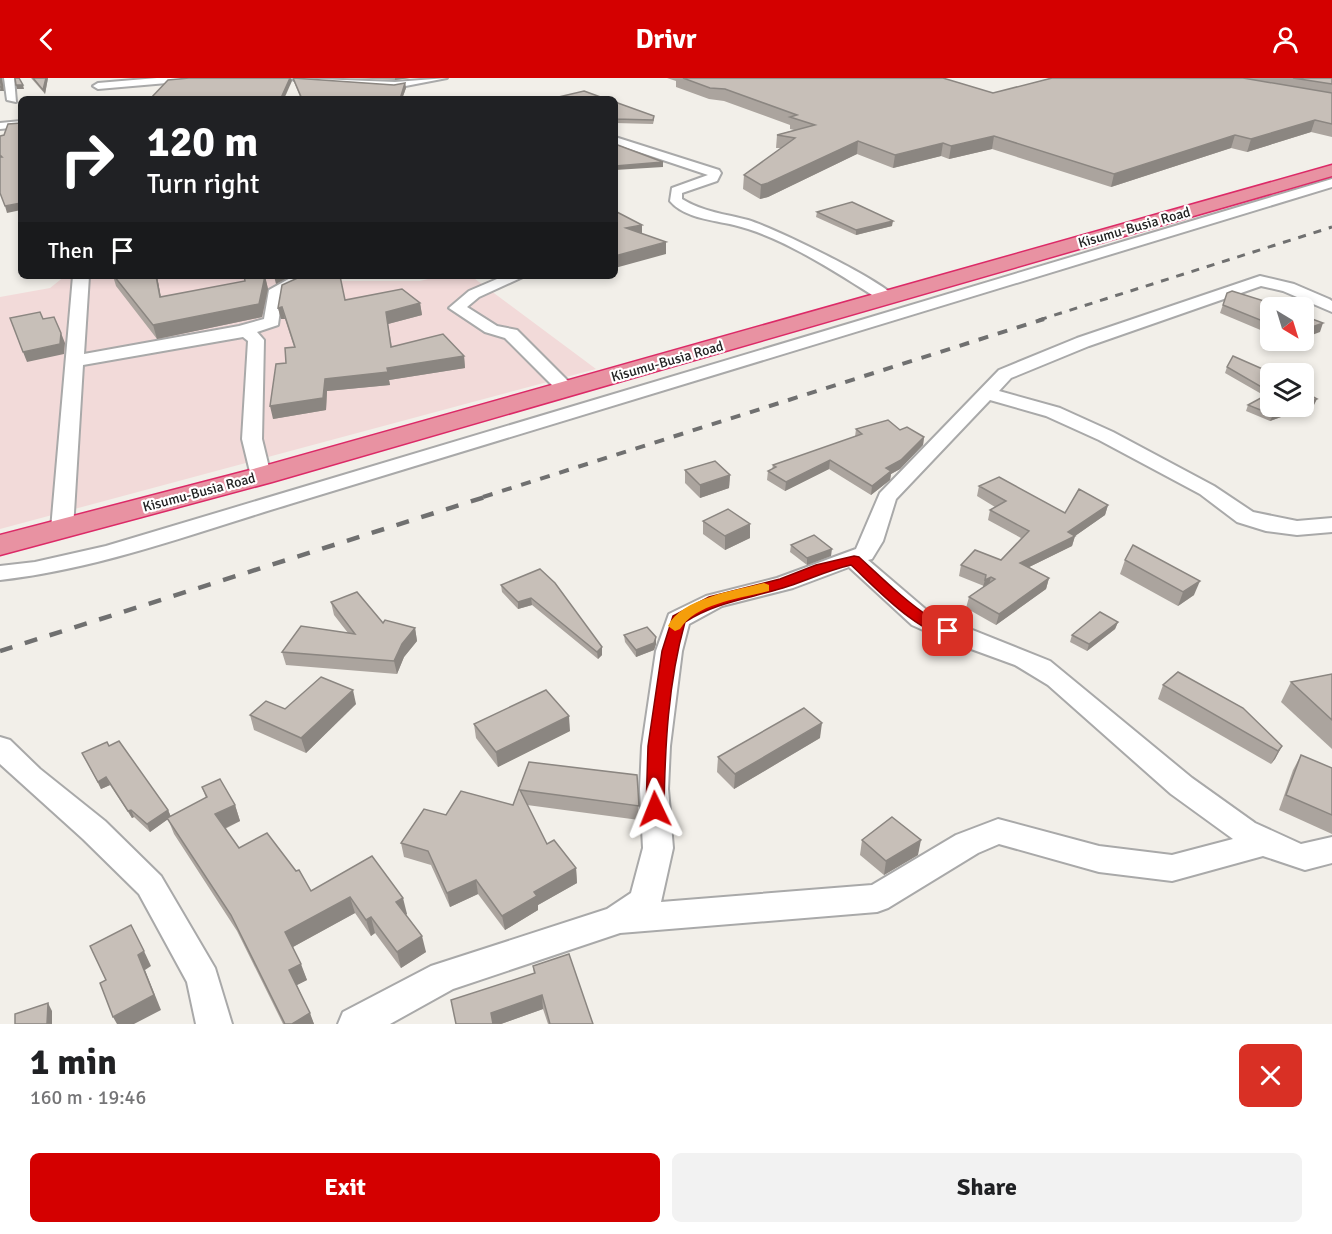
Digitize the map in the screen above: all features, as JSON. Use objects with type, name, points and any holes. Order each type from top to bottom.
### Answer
[{"type":"highway","name":"Kisumu-Busia Road","points":[[0,544],[261,476],[1332,170]]},
{"type":"street","points":[[9,78],[12,100]]},
{"type":"street","points":[[98,82],[190,78]]},
{"type":"street","points":[[296,78],[395,85],[442,78]]},
{"type":"street","points":[[0,126],[18,124]]},
{"type":"street","points":[[618,141],[715,173],[713,178],[676,191],[676,201],[684,207],[710,217],[753,227],[840,269],[888,298]]},
{"type":"street","points":[[0,573],[46,566],[181,531],[1332,183]]},
{"type":"street","points":[[62,529],[81,279]]},
{"type":"street","points":[[75,361],[242,331],[272,322],[274,293],[303,279]]},
{"type":"street","points":[[511,279],[474,294],[457,308],[491,329],[511,334],[567,390]]},
{"type":"street","points":[[616,920],[645,901],[658,848],[654,789],[656,746],[669,651],[678,620],[714,601],[785,583],[821,568],[854,560],[870,548],[880,510],[887,497],[1005,374],[1083,342],[1260,281],[1280,284],[1297,290],[1332,307]]},
{"type":"street","points":[[242,331],[249,333],[256,340],[252,440],[261,476]]},
{"type":"street","points":[[988,394],[1053,412],[1106,436],[1207,490],[1245,517],[1266,524],[1297,528],[1332,525]]},
{"type":"street","points":[[854,560],[910,611],[930,624],[1028,660],[1057,676],[1071,692],[1200,800],[1260,841],[1303,858],[1332,850]]},
{"type":"street","points":[[0,747],[30,777],[94,830],[150,885],[203,979],[214,1024]]},
{"type":"street","points":[[356,1024],[443,977],[616,920],[877,898],[967,844],[998,831],[1099,859],[1172,868],[1256,846],[1260,841]]},
{"type":"shaded area","points":[[61,279],[420,281],[475,279],[596,369],[0,529],[0,297],[50,288]]},
{"type":"building","points":[[15,78],[19,78],[23,85],[16,85]]},
{"type":"building","points":[[33,78],[46,78],[43,90]]},
{"type":"building","points":[[290,78],[282,96],[153,96],[168,80]]},
{"type":"building","points":[[293,78],[394,85],[405,83],[401,96],[301,96]]},
{"type":"building","points":[[683,78],[943,78],[993,93],[1052,78],[1243,78],[1332,93],[1332,124],[1315,120],[1251,139],[1235,135],[1114,174],[994,136],[951,146],[943,143],[895,155],[858,141],[761,185],[744,175],[795,138],[777,135],[815,125],[790,117],[797,115],[725,89],[710,88]]},
{"type":"building","points":[[1293,78],[1332,78],[1332,84]]},
{"type":"building","points":[[584,91],[598,96],[563,96]]},
{"type":"building","points":[[618,103],[654,116],[653,120],[618,119]]},
{"type":"building","points":[[18,123],[18,204],[5,206],[0,193],[0,157],[2,157],[0,155],[0,136],[4,135],[8,124]]},
{"type":"building","points":[[618,145],[663,162],[618,166]]},
{"type":"building","points":[[852,202],[893,221],[856,230],[817,212]]},
{"type":"building","points":[[618,213],[642,225],[626,228],[666,242],[618,255]]},
{"type":"building","points":[[116,279],[157,279],[160,297],[245,281],[245,279],[264,279],[259,304],[153,325]]},
{"type":"building","points":[[295,279],[341,279],[345,300],[402,289],[420,303],[386,312],[391,347],[443,334],[464,356],[387,368],[388,372],[325,379],[323,398],[270,406],[276,364],[286,363],[285,348],[295,347],[282,307],[278,308],[282,285]]},
{"type":"building","points":[[1232,291],[1260,300],[1260,320],[1223,305],[1227,293]]},
{"type":"building","points":[[40,312],[43,319],[54,317],[61,333],[60,344],[23,352],[10,318]]},
{"type":"building","points":[[1314,320],[1323,323],[1314,326]]},
{"type":"building","points":[[1233,356],[1260,368],[1260,386],[1227,367]]},
{"type":"building","points":[[1260,398],[1260,410],[1248,405]]},
{"type":"building","points":[[888,420],[900,430],[907,427],[924,437],[901,460],[886,468],[891,471],[872,486],[830,460],[786,482],[768,471],[776,467],[773,465],[862,434],[856,429]]},
{"type":"building","points":[[715,461],[730,475],[700,485],[685,470]]},
{"type":"building","points":[[999,477],[1065,513],[1079,489],[1108,505],[1068,532],[1075,536],[1020,563],[1049,578],[999,614],[969,597],[995,579],[991,577],[985,580],[986,575],[961,565],[975,550],[1001,560],[1029,531],[990,510],[1006,501],[979,486]]},
{"type":"building","points":[[728,509],[750,524],[725,536],[703,521]]},
{"type":"building","points":[[814,535],[832,549],[807,558],[791,545]]},
{"type":"building","points":[[1133,545],[1200,581],[1183,592],[1125,560]]},
{"type":"building","points":[[540,569],[555,583],[602,647],[597,652],[531,598],[518,602],[501,585]]},
{"type":"building","points":[[357,592],[383,623],[385,620],[415,628],[402,644],[394,661],[282,652],[301,626],[355,634],[331,602]]},
{"type":"building","points":[[1100,612],[1118,622],[1089,644],[1072,635]]},
{"type":"building","points":[[647,627],[656,637],[654,643],[636,650],[624,635]]},
{"type":"building","points":[[1178,672],[1243,708],[1282,746],[1278,751],[1163,685]]},
{"type":"building","points":[[1332,674],[1332,720],[1291,682]]},
{"type":"building","points":[[321,677],[353,690],[301,738],[250,715],[266,701],[285,709]]},
{"type":"building","points":[[546,690],[569,716],[496,752],[474,724]]},
{"type":"building","points":[[804,708],[822,723],[735,774],[718,757]]},
{"type":"building","points":[[119,741],[168,810],[147,824],[131,810],[128,811],[106,777],[98,782],[82,753],[107,742],[109,746]]},
{"type":"building","points":[[1301,755],[1332,768],[1332,815],[1286,795]]},
{"type":"building","points":[[529,762],[637,775],[639,806],[520,790],[547,844],[554,840],[576,868],[534,892],[537,896],[502,916],[476,880],[447,893],[428,851],[401,843],[424,809],[446,815],[461,791],[513,805]]},
{"type":"building","points":[[220,779],[235,805],[215,814],[239,848],[267,833],[296,871],[299,870],[311,891],[372,856],[403,898],[396,902],[422,936],[397,952],[371,917],[366,920],[350,897],[285,932],[301,964],[289,970],[310,1013],[292,1024],[285,1024],[231,915],[167,818],[207,797],[202,787]]},
{"type":"building","points":[[892,817],[921,840],[886,861],[862,840]]},
{"type":"building","points":[[131,925],[144,951],[138,955],[154,995],[113,1017],[100,983],[106,980],[90,946]]},
{"type":"building","points":[[569,954],[593,1024],[550,1024],[542,995],[491,1013],[493,1024],[456,1024],[451,1000],[535,973],[533,966]]},
{"type":"building","points":[[48,1003],[47,1024],[15,1024],[15,1014]]},
{"type":"railway","points":[[1039,320],[1332,227]]},
{"type":"railway","points":[[483,497],[1044,319]]},
{"type":"railway","points":[[0,651],[488,496]]},
{"type":"slow traffic","points":[[675,626],[678,620],[689,612],[714,601],[764,588]]},
{"type":"route","points":[[655,809],[656,746],[669,651],[673,630],[678,620],[689,612],[714,601],[785,583],[821,568],[854,560],[882,583],[910,611],[930,624],[948,631]]}]
